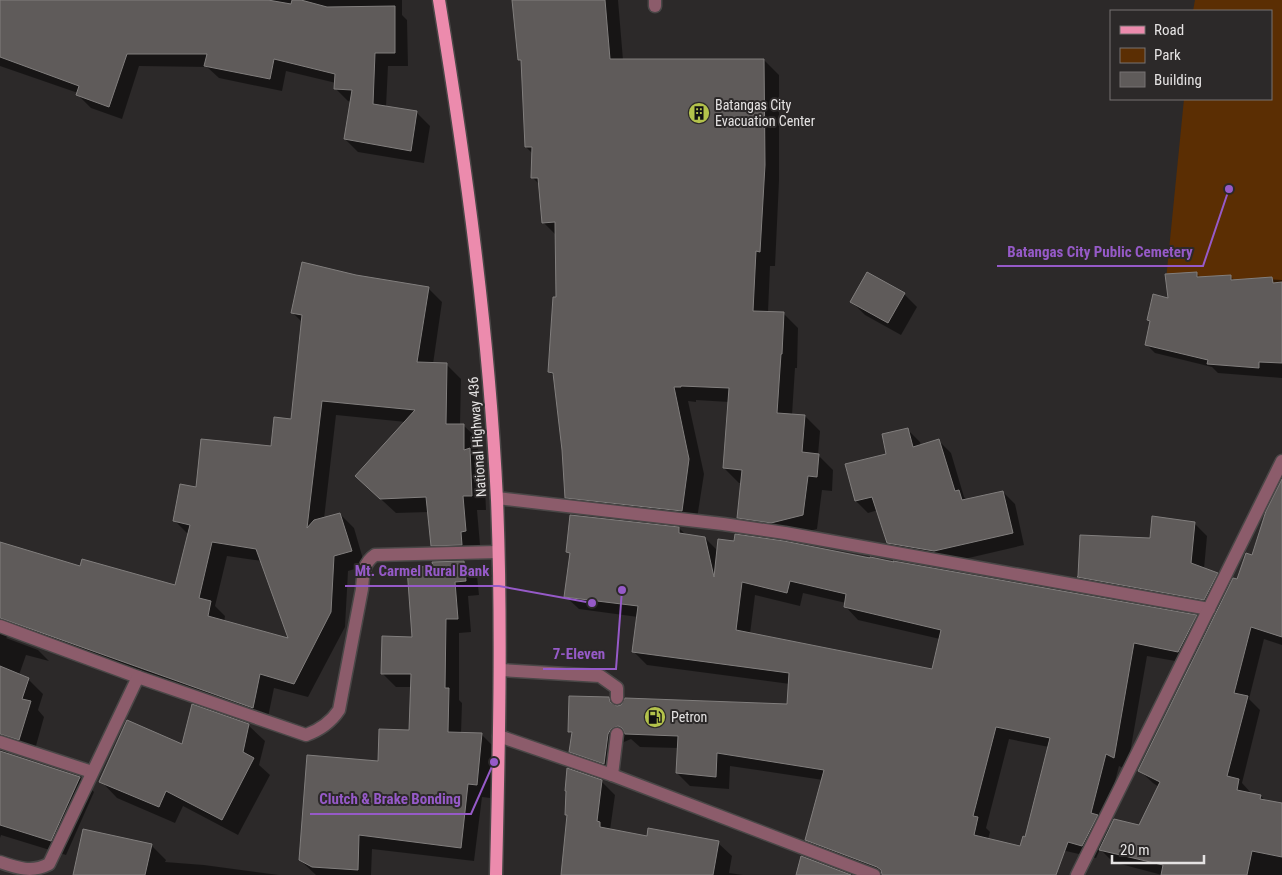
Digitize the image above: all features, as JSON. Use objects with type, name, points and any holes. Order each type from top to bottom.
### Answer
[{"type":"main road","name":"National Highway 436","points":[[439,0],[475,245],[488,374],[496,498],[501,670],[496,875]]},
{"type":"street","points":[[1077,875],[1282,461]]},
{"type":"street","points":[[496,498],[723,524],[776,532],[1209,609]]},
{"type":"street","points":[[0,626],[138,677],[306,735],[333,719],[339,710],[364,571],[370,558],[376,555],[498,552]]},
{"type":"street","points":[[501,670],[600,676],[618,688],[617,698]]},
{"type":"street","points":[[0,862],[23,869],[40,869],[49,864],[138,677]]},
{"type":"street","points":[[612,775],[617,734]]},
{"type":"street","points":[[499,736],[612,775],[874,875]]},
{"type":"street","points":[[0,742],[92,772]]},
{"type":"green space","points":[[1195,0],[1282,0],[1282,289],[1166,280],[1184,100],[1272,100],[1272,10],[1193,10]]},
{"type":"building","points":[[0,0],[268,0],[291,4],[292,0],[301,0],[327,7],[395,6],[395,53],[375,53],[373,104],[417,111],[411,151],[344,139],[352,90],[334,89],[335,74],[274,59],[270,79],[204,66],[207,54],[127,54],[109,107],[76,95],[79,86],[0,57]]},
{"type":"building","points":[[512,0],[605,0],[610,59],[764,59],[765,165],[760,252],[756,251],[753,311],[784,312],[777,413],[805,415],[802,452],[819,454],[817,477],[808,476],[803,515],[771,523],[737,518],[742,470],[723,468],[729,388],[674,387],[689,459],[682,511],[565,498],[562,450],[553,373],[548,372],[553,297],[556,297],[555,222],[542,223],[538,178],[531,178],[532,147],[525,147],[521,60],[518,60]]},
{"type":"building","points":[[302,262],[356,275],[429,287],[417,362],[447,363],[446,424],[464,424],[464,450],[470,448],[472,496],[463,496],[466,531],[461,532],[462,545],[431,546],[426,497],[380,499],[355,476],[415,410],[322,401],[307,528],[314,520],[340,513],[352,551],[334,556],[331,612],[294,684],[260,674],[253,708],[0,618],[0,542],[80,566],[82,559],[175,585],[190,525],[173,521],[180,484],[196,487],[201,439],[271,446],[274,417],[291,419],[302,315],[291,313]],"holes":[[[212,542],[256,549],[288,638],[208,616],[211,601],[199,598]]]},
{"type":"building","points":[[867,272],[905,293],[888,323],[850,302]]},
{"type":"building","points":[[1197,272],[1197,277],[1231,275],[1231,280],[1272,277],[1273,283],[1282,282],[1282,363],[1259,362],[1259,368],[1207,364],[1208,360],[1145,345],[1150,321],[1147,320],[1153,294],[1168,298],[1165,274]]},
{"type":"building","points":[[908,428],[913,447],[939,439],[955,491],[959,490],[962,500],[1003,491],[1013,533],[934,551],[887,543],[872,497],[855,501],[845,464],[886,454],[882,434]]},
{"type":"building","points":[[1282,479],[1282,637],[1251,627],[1234,693],[1248,696],[1227,776],[1239,779],[1237,790],[1261,795],[1260,799],[1282,803],[1282,857],[1252,851],[1247,875],[1161,875],[1163,865],[1099,850],[1114,819],[1139,825],[1160,782],[1138,771],[1233,578],[1237,579],[1246,553],[1252,555],[1266,511]]},
{"type":"building","points":[[570,515],[679,527],[679,533],[705,537],[714,577],[718,539],[734,541],[735,534],[784,541],[870,558],[1197,615],[1178,652],[1134,643],[1114,758],[1106,754],[1091,813],[1098,815],[1082,846],[1068,842],[1056,875],[882,875],[881,870],[877,867],[805,840],[824,770],[717,753],[716,777],[676,773],[678,736],[625,734],[622,728],[618,726],[611,729],[608,734],[604,764],[569,752],[572,732],[568,732],[569,696],[609,697],[610,702],[617,706],[621,705],[625,698],[787,704],[789,673],[632,652],[638,606],[564,597],[570,553],[566,552]],"holes":[[[790,581],[846,594],[844,607],[941,630],[932,669],[736,630],[742,582],[787,593]],[[996,727],[1050,738],[1025,837],[1023,836],[1020,846],[974,835],[978,817],[973,816]]]},
{"type":"building","points":[[1152,516],[1195,522],[1191,563],[1218,573],[1204,600],[1077,577],[1080,535],[1150,538]]},
{"type":"building","points":[[464,561],[466,581],[455,582],[458,619],[446,619],[445,688],[449,688],[448,732],[482,733],[477,785],[468,784],[461,848],[359,835],[358,870],[312,867],[299,860],[307,755],[378,761],[379,729],[409,730],[411,674],[381,674],[382,636],[412,637],[407,568],[433,566],[432,562]]},
{"type":"building","points":[[0,666],[29,678],[22,699],[31,701],[19,740],[0,734]]},
{"type":"building","points":[[192,704],[249,724],[243,752],[254,758],[222,820],[166,791],[159,807],[99,782],[127,720],[182,744]]},
{"type":"building","points":[[0,751],[80,777],[51,841],[0,825]]},
{"type":"building","points":[[567,768],[602,780],[597,821],[600,822],[600,827],[647,836],[648,828],[719,841],[713,875],[561,875],[567,815],[565,815],[565,791]]},
{"type":"building","points":[[83,829],[152,844],[145,875],[73,875]]},
{"type":"building","points":[[801,856],[851,875],[796,875]]},
{"type":"place","name":"Batangas City Evacuation Center","points":[[699,113]]},
{"type":"place","name":"Batangas City Public Cemetery","points":[[1229,189]]},
{"type":"place","name":"7-Eleven","points":[[622,590]]},
{"type":"place","name":"Mt. Carmel Rural Bank","points":[[592,603]]},
{"type":"place","name":"Petron","points":[[655,717]]},
{"type":"place","name":"Clutch & Brake Bonding","points":[[494,762]]}]
